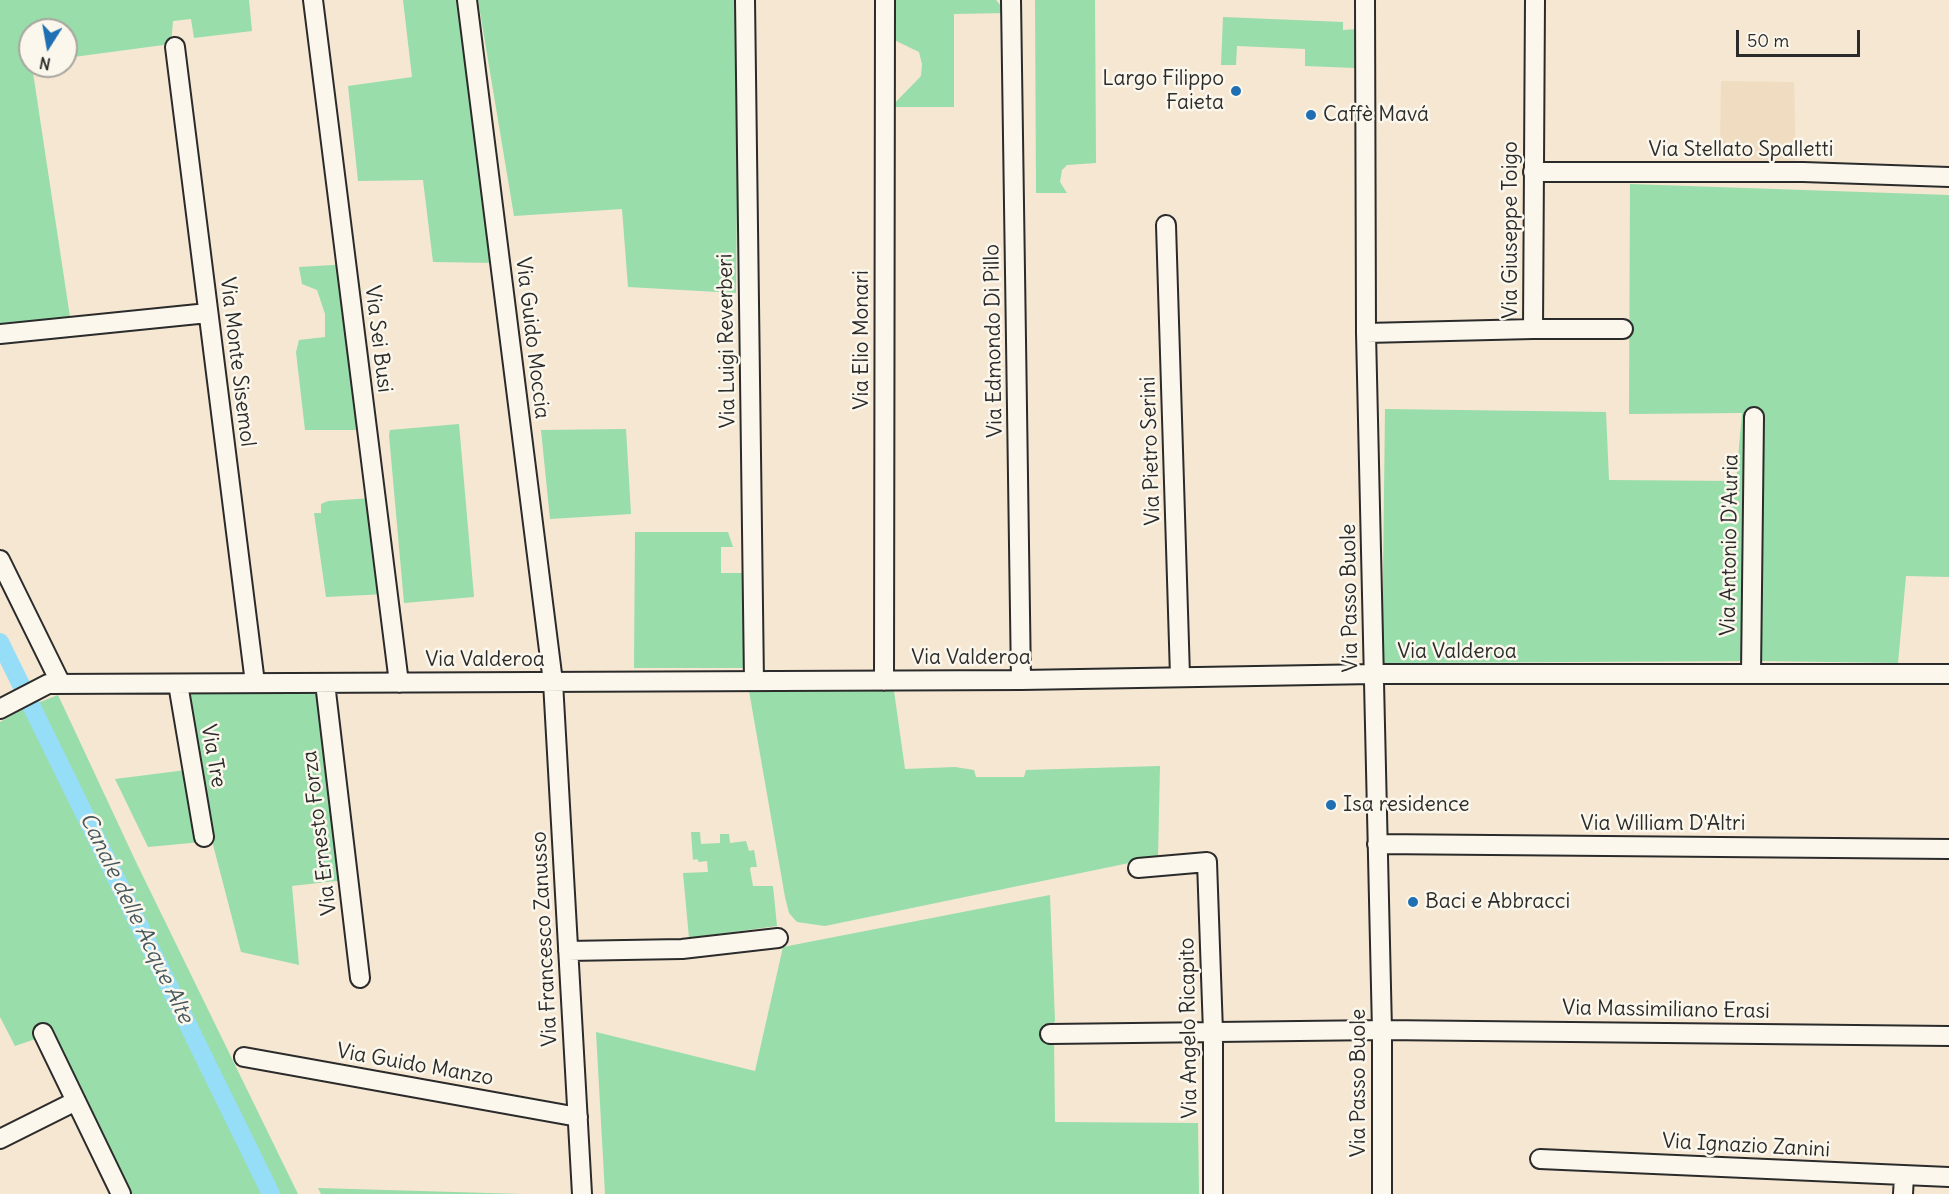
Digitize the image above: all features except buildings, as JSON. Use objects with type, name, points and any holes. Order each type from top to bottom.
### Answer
[{"type":"street","name":"Via Sei Busi","points":[[314,0],[399,683]]},
{"type":"street","name":"Via Guido Moccia","points":[[467,0],[553,682]]},
{"type":"street","name":"Via Luigi Reverberi","points":[[745,0],[754,681]]},
{"type":"street","name":"Via Elio Monari","points":[[884,681],[885,0]]},
{"type":"street","name":"Via Edmondo Di Pillo","points":[[1011,0],[1021,680]]},
{"type":"street","name":"Via Passo Buole","points":[[1365,0],[1366,333],[1382,1030],[1382,1194]]},
{"type":"street","name":"Via Giuseppe Toigo","points":[[1366,333],[1533,329],[1536,0]]},
{"type":"street","name":"Via Monte Sisemol","points":[[175,46],[255,683]]},
{"type":"street","name":"Via Stellato Spalletti","points":[[1533,172],[1791,172],[1949,177]]},
{"type":"street","name":"Via Pietro Serini","points":[[1166,225],[1180,676]]},
{"type":"street","points":[[0,334],[207,313]]},
{"type":"street","points":[[1533,329],[1623,329]]},
{"type":"street","name":"Via Antonio D'Auria","points":[[1751,674],[1754,417]]},
{"type":"street","points":[[0,561],[55,684]]},
{"type":"street","name":"Via Valderoa","points":[[0,709],[55,684],[1021,680],[1374,674],[1949,674]]},
{"type":"street","name":"Via Francesco Zanusso","points":[[553,682],[582,1194]]},
{"type":"street","name":"Via Ernesto Forza","points":[[325,683],[360,978]]},
{"type":"street","name":"Via Tre","points":[[178,684],[204,837]]},
{"type":"street","name":"Via William D'Altri","points":[[1377,844],[1949,849]]},
{"type":"street","name":"Via Angelo Ricapito","points":[[1138,868],[1207,862],[1213,1032],[1213,1194]]},
{"type":"street","points":[[568,951],[682,949],[778,938]]},
{"type":"street","name":"Via Massimiliano Erasi","points":[[1050,1034],[1382,1030],[1949,1036]]},
{"type":"street","points":[[43,1033],[121,1194]]},
{"type":"street","name":"Via Guido Manzo","points":[[244,1057],[578,1118]]},
{"type":"street","points":[[0,1139],[76,1101]]},
{"type":"street","name":"Via Ignazio Zanini","points":[[1540,1159],[1949,1177]]},
{"type":"street","points":[[1903,1194],[1904,1176]]},
{"type":"shaded area","points":[[1721,81],[1794,82],[1796,167],[1720,164]]},
{"type":"green space","points":[[0,0],[249,0],[252,31],[194,38],[191,19],[173,21],[171,44],[78,56],[78,18],[18,18],[18,78],[34,78],[70,317],[0,325]]},
{"type":"green space","points":[[403,0],[458,0],[496,263],[433,262],[423,180],[358,181],[348,86],[412,77]]},
{"type":"green space","points":[[478,0],[739,0],[736,293],[628,287],[622,209],[514,216]]},
{"type":"green space","points":[[892,0],[996,0],[1007,13],[954,14],[954,107],[891,107],[921,76],[922,64],[919,52],[890,38]]},
{"type":"green space","points":[[1035,0],[1095,0],[1096,163],[1067,165],[1062,170],[1060,182],[1067,193],[1036,193]]},
{"type":"green space","points":[[1223,17],[1343,22],[1343,30],[1356,29],[1355,68],[1305,66],[1305,49],[1237,46],[1236,65],[1221,65]]},
{"type":"green space","points":[[1630,184],[1949,195],[1949,577],[1906,576],[1898,663],[1762,661],[1382,663],[1385,409],[1606,412],[1609,480],[1736,481],[1742,413],[1629,414]]},
{"type":"green space","points":[[350,264],[364,430],[305,430],[296,352],[299,340],[325,337],[325,314],[317,290],[302,284],[299,267]]},
{"type":"green space","points":[[459,424],[474,597],[404,603],[390,430]]},
{"type":"green space","points":[[626,429],[631,514],[550,519],[541,430]]},
{"type":"green space","points":[[372,498],[387,594],[326,597],[314,513],[321,513],[321,504],[328,501]]},
{"type":"green space","points":[[635,532],[728,532],[733,547],[721,547],[721,573],[747,573],[746,668],[634,668]]},
{"type":"green space","points":[[323,685],[345,880],[292,886],[299,965],[241,952],[212,841],[148,847],[115,779],[186,770],[173,689]]},
{"type":"green space","points":[[749,691],[894,691],[905,769],[955,767],[974,770],[976,777],[1024,777],[1026,770],[1160,766],[1158,857],[825,926],[797,922],[789,913],[785,897]]},
{"type":"green space","points":[[58,695],[136,862],[298,1194],[132,1194],[53,1033],[15,1046],[0,1017],[0,722],[25,708]]},
{"type":"green space","points":[[691,832],[700,832],[701,844],[720,843],[720,834],[729,834],[730,843],[746,841],[749,851],[754,850],[757,867],[750,869],[753,886],[773,886],[777,926],[689,938],[683,873],[708,872],[707,861],[693,860]]},
{"type":"green space","points":[[1050,895],[1055,1021],[1046,1036],[1054,1039],[1055,1122],[1198,1123],[1199,1194],[605,1194],[596,1032],[755,1071],[783,947]]},
{"type":"green space","points":[[318,1188],[522,1194],[321,1194]]},
{"type":"waterway","name":"Canale delle Acque Alte","points":[[0,642],[271,1194]]},
{"type":"place","name":"Largo Filippo Faieta","points":[[1236,91]]},
{"type":"place","name":"Caffè Mavá","points":[[1311,115]]},
{"type":"place","name":"Isa residence","points":[[1331,805]]},
{"type":"place","name":"Baci e Abbracci","points":[[1413,902]]}]
